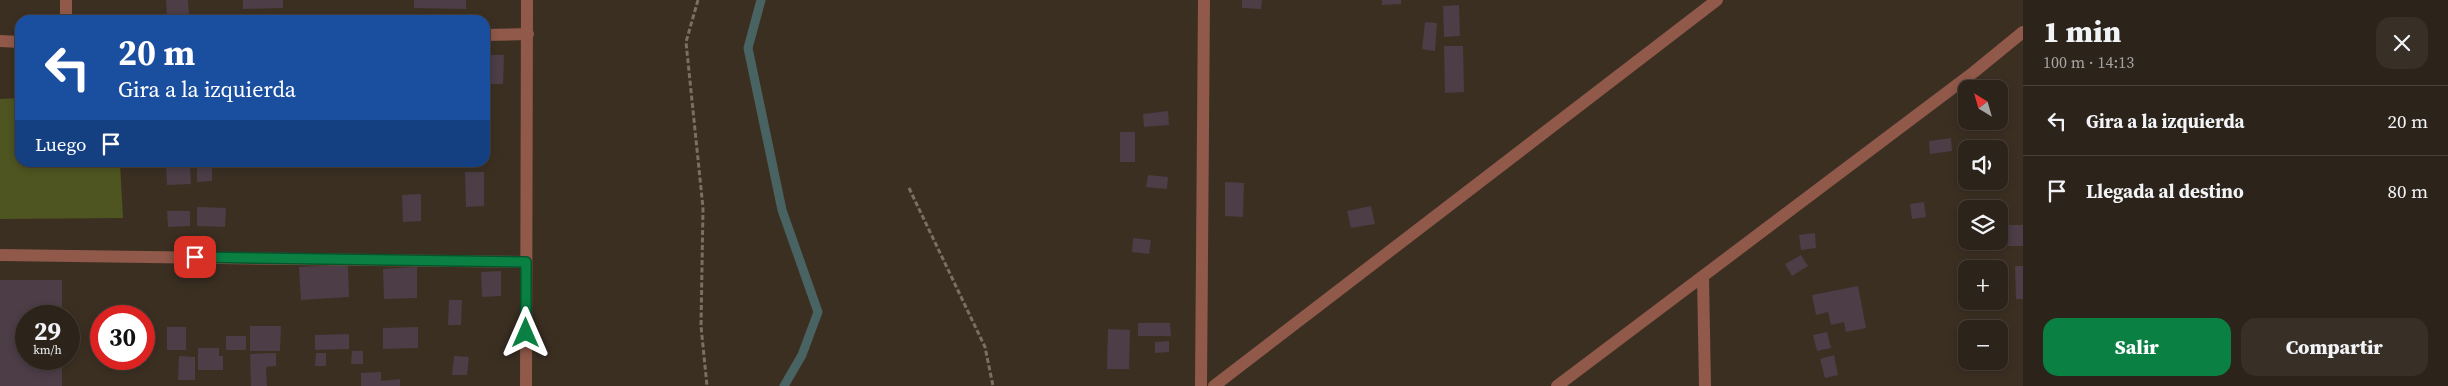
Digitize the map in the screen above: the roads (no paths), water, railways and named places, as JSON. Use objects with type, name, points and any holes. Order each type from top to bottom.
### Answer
[{"type":"street","points":[[66,0],[66,15]]},
{"type":"street","points":[[526,386],[527,0]]},
{"type":"street","points":[[1201,386],[1204,0]]},
{"type":"street","points":[[1214,386],[1717,0]]},
{"type":"street","points":[[1557,386],[1974,72],[2023,32]]},
{"type":"street","points":[[490,35],[528,34]]},
{"type":"street","points":[[0,41],[15,42]]},
{"type":"street","points":[[0,255],[526,262]]},
{"type":"street","points":[[1703,277],[1704,386]]},
{"type":"waterway","points":[[761,0],[748,48],[782,210],[818,312],[802,355],[784,386]]}]
